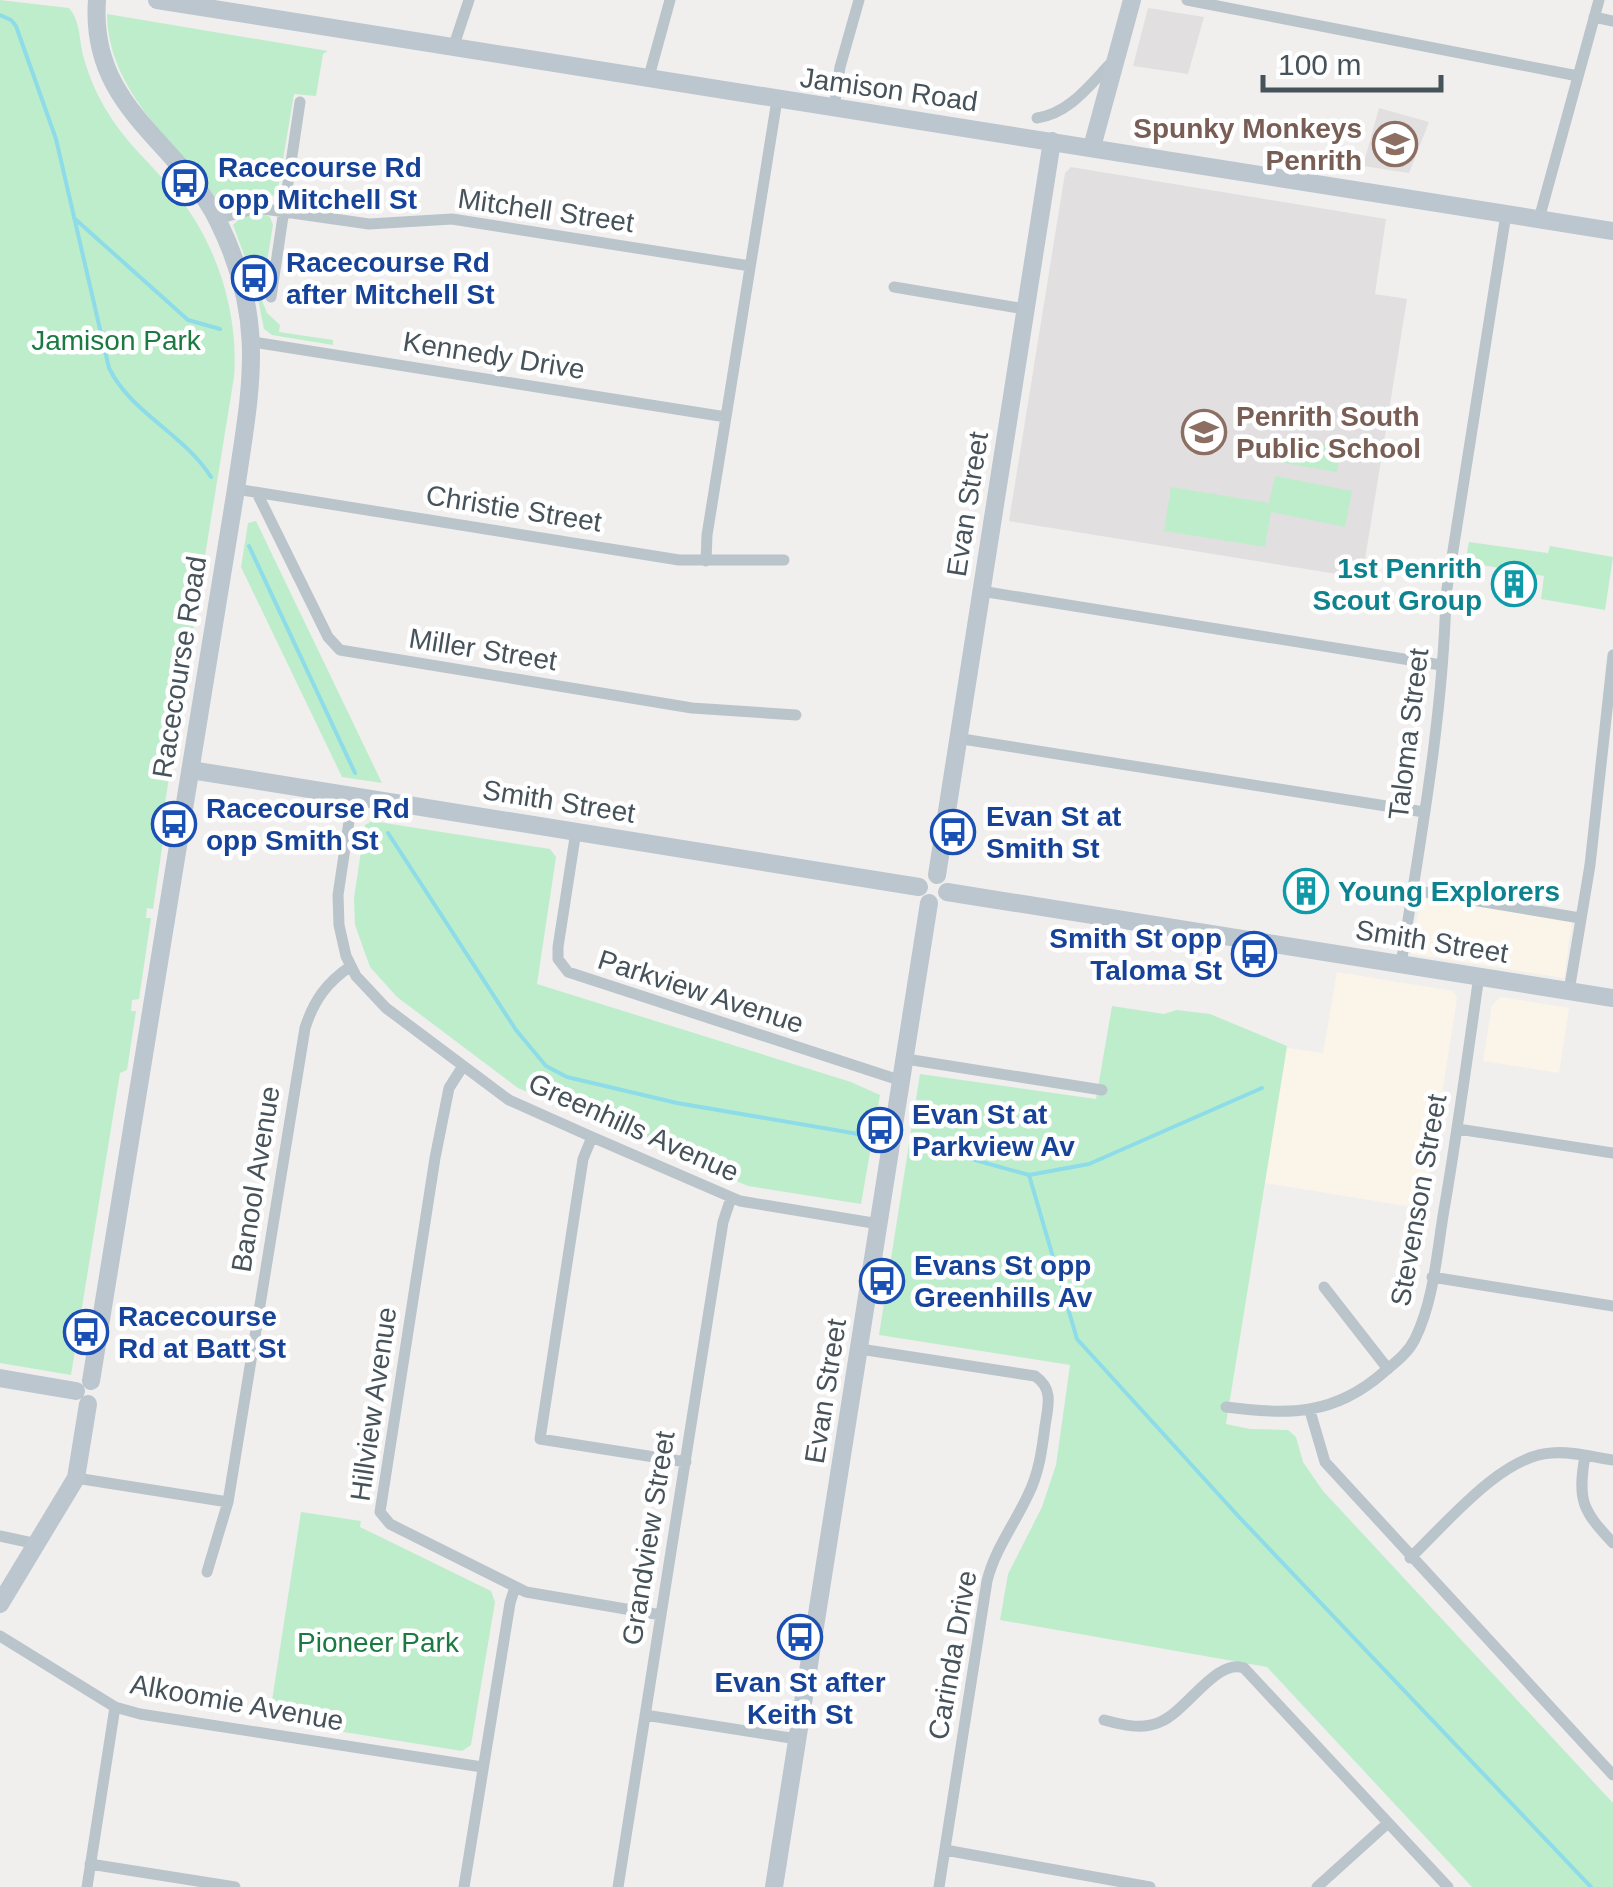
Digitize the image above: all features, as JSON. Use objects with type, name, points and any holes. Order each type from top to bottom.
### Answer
[{"type":"street","name":"Racecourse Road","points":[[0,1604],[76,1478],[85,1392],[254,370],[253,342],[240,275],[217,220],[188,176],[120,97],[103,52],[97,0]]},
{"type":"street","points":[[453,48],[469,0]]},
{"type":"street","points":[[648,80],[670,0]]},
{"type":"street","points":[[834,108],[859,0]]},
{"type":"street","points":[[1092,147],[1132,0]]},
{"type":"street","points":[[1187,0],[1578,76]]},
{"type":"street","points":[[1539,220],[1599,0]]},
{"type":"street","name":"Jamison Road","points":[[165,1],[1613,231]]},
{"type":"street","points":[[1594,18],[1613,21]]},
{"type":"street","points":[[1037,118],[1051,116],[1078,98],[1116,57]]},
{"type":"street","points":[[1078,98],[1102,112]]},
{"type":"street","points":[[706,561],[777,100]]},
{"type":"street","points":[[271,297],[300,102]]},
{"type":"street","name":"Evan Street","points":[[937,875],[1052,141]]},
{"type":"street","name":"Mitchell Street","points":[[217,220],[250,208],[369,224],[452,220],[750,266]]},
{"type":"street","name":"Taloma Street","points":[[1400,964],[1424,812],[1446,594],[1506,214]]},
{"type":"street","points":[[894,287],[1025,309]]},
{"type":"street","name":"Kennedy Drive","points":[[253,342],[726,417]]},
{"type":"street","name":"Christie Street","points":[[236,490],[679,560],[784,560]]},
{"type":"street","name":"Miller Street","points":[[257,492],[328,638],[340,650],[692,708],[796,715]]},
{"type":"street","points":[[980,591],[1441,665]]},
{"type":"street","points":[[1569,991],[1590,865],[1613,655]]},
{"type":"street","points":[[956,738],[1424,812]]},
{"type":"street","name":"Smith Street","points":[[190,770],[576,831],[924,895]]},
{"type":"street","name":"Greenhills Avenue","points":[[353,796],[337,906],[340,935],[351,966],[377,1000],[508,1100],[731,1198],[879,1224]]},
{"type":"street","name":"Parkview Avenue","points":[[576,831],[558,947],[558,959],[568,972],[902,1080]]},
{"type":"street","points":[[937,875],[944,880],[946,892],[938,902],[924,895],[923,878],[937,875]]},
{"type":"street","points":[[1412,890],[1580,918]]},
{"type":"street","name":"Smith Street","points":[[946,892],[1613,998]]},
{"type":"street","name":"Evan Street","points":[[774,1887],[906,1060],[924,895]]},
{"type":"street","name":"Banool Avenue","points":[[207,1572],[228,1502],[305,1028],[320,994],[351,966]]},
{"type":"street","name":"Stevenson Street","points":[[1226,1407],[1272,1413],[1310,1411],[1349,1397],[1388,1369],[1415,1338],[1432,1277],[1458,1128],[1478,976]]},
{"type":"street","points":[[906,1060],[1102,1090]]},
{"type":"street","name":"Hillview Avenue","points":[[463,1066],[449,1088],[435,1158],[379,1508],[381,1516],[530,1593],[662,1615]]},
{"type":"street","points":[[1458,1128],[1613,1154]]},
{"type":"street","points":[[592,1137],[583,1159],[540,1439],[686,1462]]},
{"type":"street","name":"Grandview Street","points":[[618,1887],[723,1222],[731,1198]]},
{"type":"street","points":[[1432,1277],[1613,1306]]},
{"type":"street","points":[[1324,1287],[1388,1369]]},
{"type":"street","name":"Carinda Drive","points":[[860,1348],[1028,1374],[1043,1382],[1049,1400],[1038,1470],[998,1548],[987,1581],[940,1887]]},
{"type":"street","points":[[0,1378],[85,1392]]},
{"type":"street","points":[[1310,1411],[1325,1462],[1613,1775]]},
{"type":"street","points":[[1410,1558],[1510,1466],[1543,1454],[1613,1460]]},
{"type":"street","points":[[1585,1456],[1582,1502],[1613,1543]]},
{"type":"street","points":[[76,1478],[228,1502]]},
{"type":"street","points":[[0,1536],[37,1544]]},
{"type":"street","points":[[464,1887],[515,1587]]},
{"type":"street","name":"Alkoomie Avenue","points":[[0,1636],[115,1707],[140,1714],[482,1768]]},
{"type":"street","points":[[1104,1720],[1134,1726],[1158,1724],[1224,1668],[1235,1665],[1248,1671],[1448,1887]]},
{"type":"street","points":[[86,1887],[115,1707]]},
{"type":"street","points":[[645,1715],[797,1739]]},
{"type":"street","points":[[1317,1887],[1388,1823]]},
{"type":"street","points":[[945,1850],[1150,1887]]},
{"type":"street","points":[[90,1864],[235,1887]]},
{"type":"shaded area","points":[[1148,8],[1204,17],[1188,74],[1133,66]]},
{"type":"shaded area","name":"Spunky Monkeys Penrith","points":[[1379,108],[1429,122],[1409,173],[1363,166]]},
{"type":"shaded area","name":"Penrith South Public School","points":[[1071,167],[1386,219],[1375,294],[1407,299],[1362,578],[1009,521],[1065,173]]},
{"type":"shaded area","points":[[1421,897],[1572,921],[1564,978],[1411,954]]},
{"type":"shaded area","points":[[1337,972],[1453,991],[1457,998],[1424,1209],[1265,1183],[1287,1048],[1323,1053]]},
{"type":"shaded area","points":[[1501,997],[1569,1008],[1559,1073],[1483,1061],[1492,1005]]},
{"type":"green space","name":"Jamison Park","points":[[0,0],[69,8],[73,13],[88,72],[105,108],[128,141],[189,211],[213,254],[228,302],[235,352],[162,821],[166,821],[153,909],[147,908],[146,918],[151,918],[139,999],[132,1000],[131,1011],[136,1011],[127,1070],[120,1073],[71,1375],[0,1363]]},
{"type":"green space","points":[[107,14],[328,51],[323,54],[316,96],[294,94],[277,195],[219,202],[132,93],[110,42]]},
{"type":"green space","points":[[264,214],[273,225],[261,298],[267,313],[280,325],[279,332],[333,340],[333,345],[272,335],[264,329],[255,284],[233,225],[244,215]]},
{"type":"green space","points":[[1287,437],[1341,446],[1337,472],[1283,463]]},
{"type":"green space","points":[[1275,476],[1352,491],[1345,527],[1271,512],[1265,547],[1164,531],[1171,487],[1269,503]]},
{"type":"green space","points":[[256,521],[382,783],[342,777],[241,567],[248,523]]},
{"type":"green space","points":[[1469,542],[1548,553],[1550,546],[1613,557],[1605,610],[1541,599],[1544,576],[1465,562]]},
{"type":"green space","points":[[372,821],[550,849],[556,857],[537,984],[851,1082],[880,1095],[861,1204],[748,1186],[518,1088],[397,997],[370,967],[355,925],[354,898],[365,825]]},
{"type":"green space","points":[[1112,1006],[1164,1014],[1177,1010],[1210,1014],[1287,1046],[1226,1424],[1288,1430],[1296,1437],[1303,1462],[1323,1491],[1613,1803],[1613,1887],[1472,1887],[1267,1667],[1000,1620],[1008,1574],[1042,1507],[1056,1465],[1070,1365],[879,1335],[920,1074],[1096,1099]]},
{"type":"green space","name":"Pioneer Park","points":[[301,1512],[361,1521],[360,1527],[491,1591],[495,1602],[471,1745],[462,1751],[269,1720]]},
{"type":"waterway","points":[[0,15],[16,26],[56,139],[109,368],[130,398],[187,448],[211,477]]},
{"type":"waterway","points":[[74,218],[188,320],[220,329]]},
{"type":"waterway","points":[[249,546],[355,773]]},
{"type":"waterway","points":[[388,833],[516,1030],[546,1066],[567,1077],[677,1103],[864,1135]]},
{"type":"waterway","points":[[1029,1175],[1089,1164],[1262,1088]]},
{"type":"waterway","points":[[928,1147],[1029,1175],[1077,1339],[1240,1518],[1591,1887]]},
{"type":"place","name":"Spunky Monkeys Penrith","points":[[1395,144]]},
{"type":"place","name":"Racecourse Rd opp Mitchell St","points":[[185,183]]},
{"type":"place","name":"Racecourse Rd after Mitchell St","points":[[254,278]]},
{"type":"place","name":"Penrith South Public School","points":[[1204,432]]},
{"type":"place","name":"1st Penrith Scout Group","points":[[1514,584]]},
{"type":"place","name":"Racecourse Rd opp Smith St","points":[[174,824]]},
{"type":"place","name":"Evan St at Smith St","points":[[953,832]]},
{"type":"place","name":"Young Explorers","points":[[1306,891]]},
{"type":"place","name":"Smith St opp Taloma St","points":[[1254,954]]},
{"type":"place","name":"Evan St at Parkview Av","points":[[880,1130]]},
{"type":"place","name":"Evans St opp Greenhills Av","points":[[882,1281]]},
{"type":"place","name":"Racecourse Rd at Batt St","points":[[86,1332]]},
{"type":"place","name":"Evan St after Keith St","points":[[800,1637]]}]
